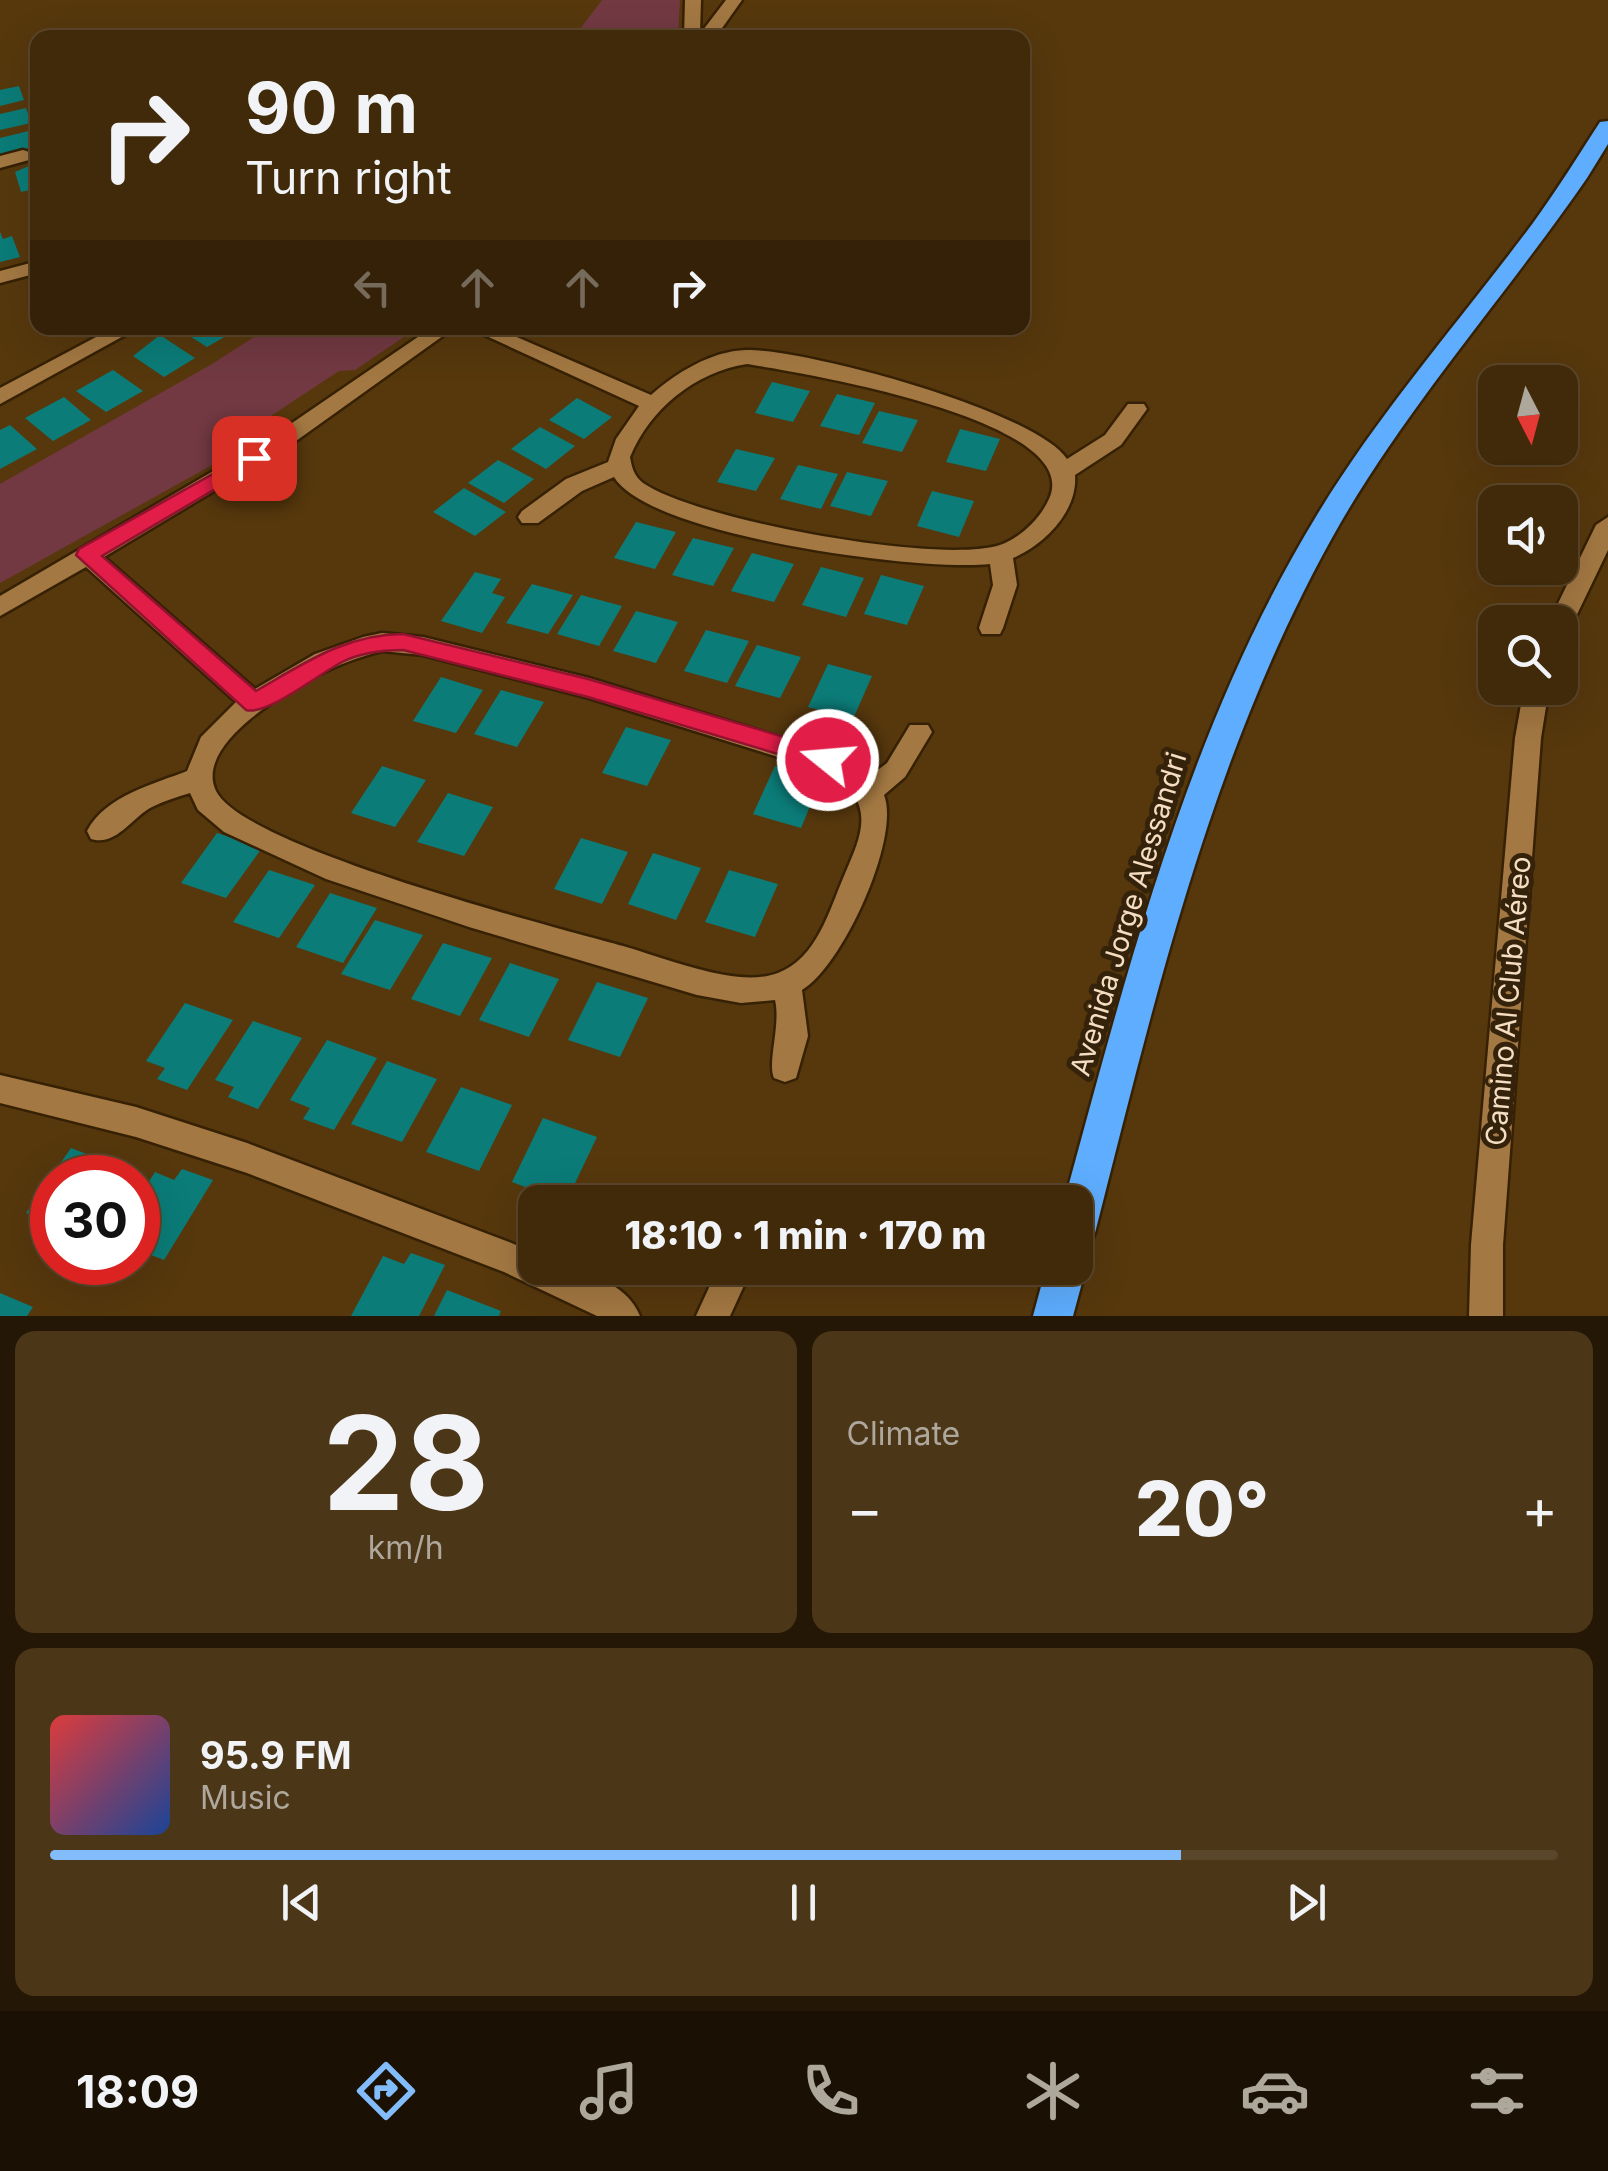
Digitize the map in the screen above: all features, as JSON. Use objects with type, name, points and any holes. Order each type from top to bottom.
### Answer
[{"type":"highway","name":"Avenida Jorge Alessandri","points":[[1088,1185],[1193,811],[1263,641],[1329,518],[1378,441],[1562,196],[1608,127]]},
{"type":"highway","points":[[1053,1316],[1061,1285]]},
{"type":"street","points":[[692,30],[693,0]]},
{"type":"street","points":[[712,30],[734,0]]},
{"type":"street","points":[[0,162],[23,156]]},
{"type":"street","points":[[0,277],[30,268]]},
{"type":"street","points":[[0,397],[115,335]]},
{"type":"street","points":[[0,608],[281,440],[434,335]]},
{"type":"street","points":[[494,335],[656,406]]},
{"type":"street","points":[[747,357],[795,364],[904,392],[994,422],[1040,443],[1063,472],[1062,497],[1050,518],[1028,540],[983,558],[916,556],[748,526],[664,503],[635,489],[620,466],[622,448],[656,406],[714,363],[747,357]]},
{"type":"street","points":[[1063,472],[1114,440],[1136,409]]},
{"type":"street","points":[[530,517],[574,485],[620,466]]},
{"type":"street","points":[[1569,605],[1608,526]]},
{"type":"street","points":[[991,628],[1005,585],[1001,554]]},
{"type":"street","points":[[87,555],[254,703]]},
{"type":"street","points":[[382,642],[403,642],[588,688],[828,760],[860,778],[870,791],[876,822],[872,841],[832,936],[813,965],[785,984],[764,990],[722,987],[488,922],[337,870],[278,846],[217,813],[207,802],[200,778],[206,751],[215,737],[254,703],[338,654],[382,642]]},
{"type":"street","name":"Camino Al Club Aéreo","points":[[1486,1316],[1488,1245],[1533,705]]},
{"type":"street","points":[[870,791],[896,770],[918,732]]},
{"type":"street","points":[[100,831],[140,800],[200,778]]},
{"type":"street","points":[[785,984],[795,1019],[794,1044],[785,1068]]},
{"type":"street","points":[[0,1089],[136,1122],[329,1188],[602,1298],[623,1316]]},
{"type":"street","points":[[713,1316],[727,1285]]},
{"type":"shaded area","points":[[602,0],[680,0],[678,30],[579,30]]},
{"type":"shaded area","points":[[257,335],[407,335],[355,370],[339,371],[225,446],[221,460],[0,583],[0,484]]},
{"type":"building","points":[[19,86],[24,100],[0,106],[0,90]]},
{"type":"building","points":[[26,108],[30,123],[0,130],[0,114]]},
{"type":"building","points":[[30,131],[30,148],[0,154],[0,138]]},
{"type":"building","points":[[30,165],[30,190],[21,192],[15,172]]},
{"type":"building","points":[[0,232],[3,239],[12,236],[20,257],[0,262]]},
{"type":"building","points":[[160,335],[195,358],[164,377],[133,356]]},
{"type":"building","points":[[188,335],[228,335],[207,347]]},
{"type":"building","points":[[113,370],[143,391],[106,412],[76,391]]},
{"type":"building","points":[[772,382],[810,391],[793,422],[755,413]]},
{"type":"building","points":[[837,394],[875,403],[859,435],[820,426]]},
{"type":"building","points":[[64,397],[91,420],[53,441],[25,418]]},
{"type":"building","points":[[577,398],[612,417],[584,439],[549,420]]},
{"type":"building","points":[[879,411],[918,420],[902,452],[862,443]]},
{"type":"building","points":[[10,425],[37,449],[0,469],[0,430]]},
{"type":"building","points":[[540,427],[575,446],[546,469],[511,449]]},
{"type":"building","points":[[960,429],[1000,439],[986,471],[946,462]]},
{"type":"building","points":[[736,449],[775,458],[756,491],[717,482]]},
{"type":"building","points":[[498,460],[534,479],[504,503],[468,483]]},
{"type":"building","points":[[798,465],[838,474],[821,509],[780,499]]},
{"type":"building","points":[[847,472],[888,481],[871,516],[830,506]]},
{"type":"building","points":[[464,488],[506,512],[475,536],[433,512]]},
{"type":"building","points":[[932,491],[974,501],[959,537],[917,526]]},
{"type":"building","points":[[636,522],[676,532],[655,569],[614,558]]},
{"type":"building","points":[[693,538],[734,548],[713,586],[672,575]]},
{"type":"building","points":[[752,553],[794,564],[774,602],[731,591]]},
{"type":"building","points":[[821,567],[864,578],[846,617],[802,605]]},
{"type":"building","points":[[475,572],[501,579],[492,593],[505,597],[482,633],[441,621]]},
{"type":"building","points":[[881,575],[924,586],[907,625],[864,614]]},
{"type":"building","points":[[532,584],[573,595],[548,634],[506,623]]},
{"type":"building","points":[[581,595],[622,606],[599,646],[557,634]]},
{"type":"building","points":[[636,611],[678,622],[656,663],[613,651]]},
{"type":"building","points":[[706,630],[749,641],[727,683],[684,671]]},
{"type":"building","points":[[757,645],[801,657],[780,698],[735,686]]},
{"type":"building","points":[[828,664],[872,676],[853,719],[808,707]]},
{"type":"building","points":[[441,677],[483,690],[456,733],[413,721]]},
{"type":"building","points":[[501,690],[544,702],[517,747],[474,734]]},
{"type":"building","points":[[626,727],[671,740],[647,786],[602,773]]},
{"type":"building","points":[[382,766],[426,780],[395,827],[351,813]]},
{"type":"building","points":[[775,766],[821,780],[801,828],[753,814]]},
{"type":"building","points":[[448,793],[493,807],[464,856],[417,842]]},
{"type":"building","points":[[217,833],[262,848],[226,898],[181,883]]},
{"type":"building","points":[[581,838],[628,852],[602,904],[554,889]]},
{"type":"building","points":[[653,853],[701,868],[676,920],[628,904]]},
{"type":"building","points":[[269,870],[315,885],[279,938],[233,922]]},
{"type":"building","points":[[729,870],[778,884],[755,937],[705,922]]},
{"type":"building","points":[[330,893],[377,908],[343,963],[296,947]]},
{"type":"building","points":[[375,920],[423,935],[390,990],[341,974]]},
{"type":"building","points":[[443,943],[492,958],[460,1016],[411,999]]},
{"type":"building","points":[[510,963],[559,979],[529,1037],[479,1020]]},
{"type":"building","points":[[597,982],[648,998],[620,1057],[568,1040]]},
{"type":"building","points":[[185,1003],[233,1020],[187,1090],[157,1079],[165,1068],[146,1061]]},
{"type":"building","points":[[253,1021],[302,1038],[258,1109],[228,1097],[234,1087],[215,1080]]},
{"type":"building","points":[[327,1040],[377,1058],[334,1130],[303,1119],[310,1108],[290,1100]]},
{"type":"building","points":[[387,1061],[437,1079],[402,1142],[351,1124]]},
{"type":"building","points":[[461,1087],[512,1105],[479,1171],[426,1152]]},
{"type":"building","points":[[543,1118],[597,1137],[574,1185],[512,1182]]},
{"type":"building","points":[[71,1148],[89,1155],[66,1155]]},
{"type":"building","points":[[182,1169],[213,1180],[164,1260],[160,1258],[160,1174],[174,1180]]},
{"type":"building","points":[[411,1253],[445,1265],[419,1316],[351,1316],[383,1256],[404,1264]]},
{"type":"building","points":[[447,1290],[501,1311],[499,1316],[434,1316]]},
{"type":"building","points":[[0,1293],[33,1307],[27,1316],[0,1316]]},
{"type":"route","points":[[254,458],[87,555],[254,703],[338,654],[360,646],[403,642],[588,688],[828,760]]}]
